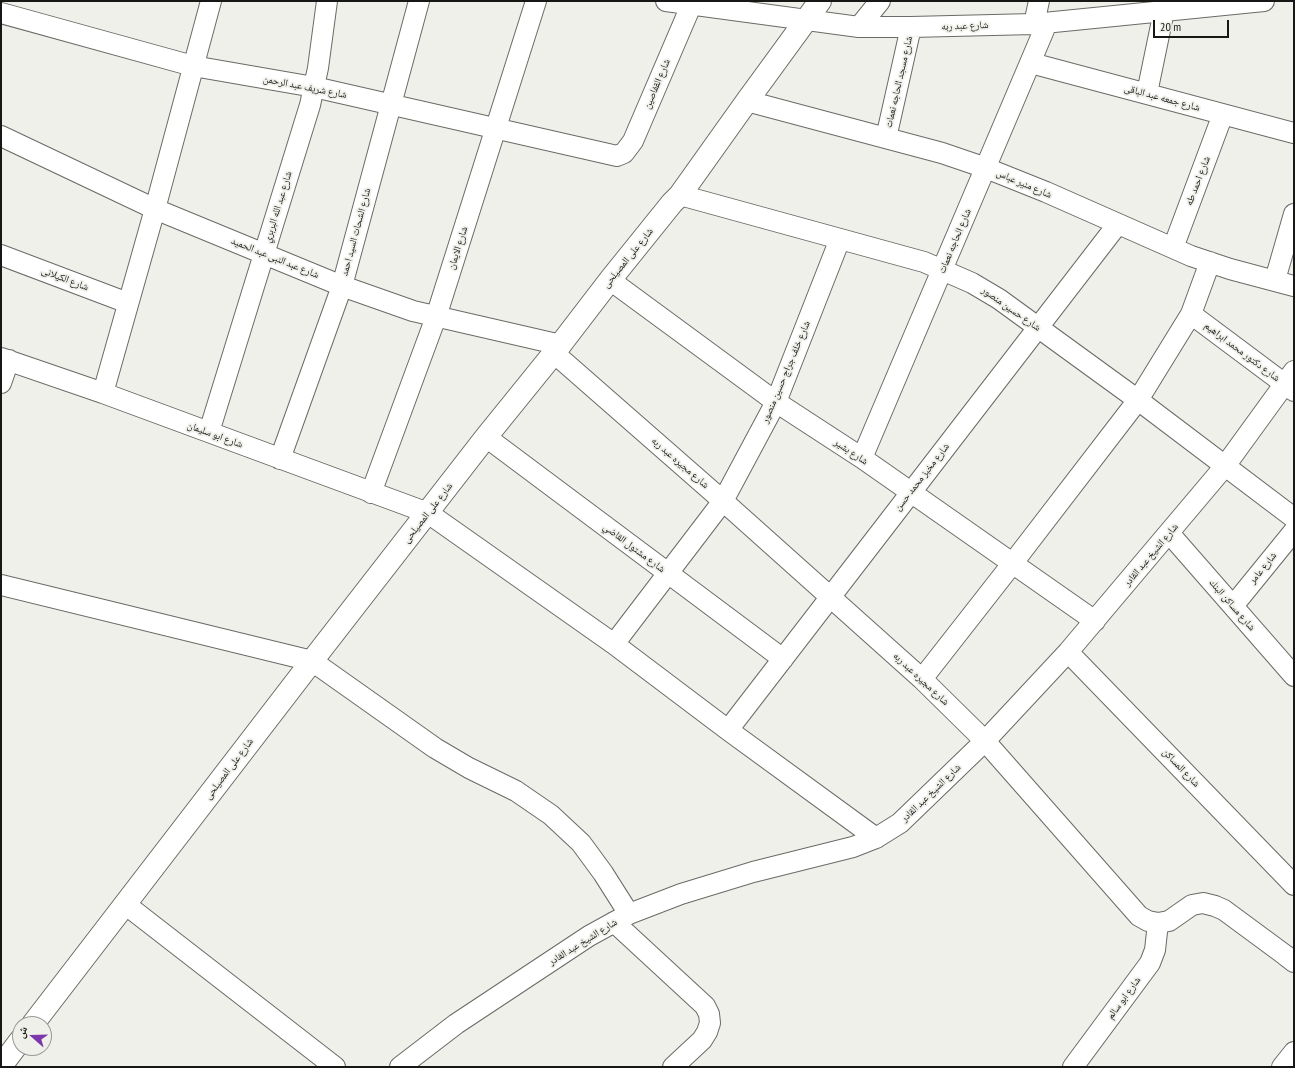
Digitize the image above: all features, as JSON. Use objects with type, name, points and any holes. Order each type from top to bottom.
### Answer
[{"type":"street","points":[[103,393],[155,209],[211,1]]},
{"type":"street","name":"شارع عبد الله البربري","points":[[209,432],[314,87],[327,1]]},
{"type":"street","name":"شارع الشحات السيد احمد","points":[[280,459],[342,286],[419,1]]},
{"type":"street","name":"شارع الايمان","points":[[371,493],[436,317],[536,1]]},
{"type":"street","name":"شارع عبد ربه","points":[[666,1],[692,3],[859,27],[1041,23],[1264,1]]},
{"type":"street","name":"شارع على المصيلحى","points":[[39,1016],[486,437],[610,280],[680,195],[820,1]]},
{"type":"street","points":[[859,27],[880,1]]},
{"type":"street","name":"شارع الحاجه نعمات","points":[[862,458],[1030,63],[1041,23],[1038,1]]},
{"type":"street","name":"شارع القفاصين","points":[[611,155],[617,156],[624,153],[633,141],[692,3]]},
{"type":"street","points":[[1147,93],[1164,11]]},
{"type":"street","name":"شارع شريف عبد الرحمن","points":[[1,13],[193,66],[314,87],[611,155]]},
{"type":"street","name":"شارع مسجد الحاجه نعمات","points":[[886,138],[911,27]]},
{"type":"street","name":"شارع جمعه عبد الباقى","points":[[1030,63],[1294,133]]},
{"type":"street","name":"شارع منير عباس","points":[[747,101],[942,153],[986,168],[1046,192],[1117,225],[1210,262],[1294,286]]},
{"type":"street","name":"شارع احمد طه","points":[[1173,248],[1224,114]]},
{"type":"street","name":"شارع عبد النبى عبد الحميد","points":[[1,136],[155,209],[342,286],[406,309],[557,349]]},
{"type":"street","name":"شارع حسين منصور","points":[[680,195],[924,262],[943,269],[972,283],[999,299],[1138,400],[1294,518]]},
{"type":"street","points":[[1274,280],[1294,214]]},
{"type":"street","name":"شارع مخبز محمد حسن","points":[[728,730],[1117,225]]},
{"type":"street","name":"شارع خلف جراج حسين منصور","points":[[614,644],[724,501],[776,402],[840,239]]},
{"type":"street","name":"شارع الكيلانى","points":[[1,255],[128,303]]},
{"type":"street","points":[[922,679],[1138,400],[1191,314],[1210,262]]},
{"type":"street","name":"شارع بشير","points":[[610,280],[776,402],[862,458],[1094,621]]},
{"type":"street","name":"شارع دكتور محمد ابراهيم","points":[[1191,314],[1291,382]]},
{"type":"street","name":"شارع مجيره عبد ربه","points":[[557,349],[922,679],[985,741],[1132,909],[1139,916],[1148,921],[1158,923]]},
{"type":"street","points":[[1,383],[5,359]]},
{"type":"street","name":"شارع ابو سليمان","points":[[5,359],[103,393],[428,514],[614,644],[728,730],[876,838]]},
{"type":"street","name":"شارع الشيخ عبد القادر","points":[[407,1065],[456,1024],[588,936],[621,918],[681,894],[753,872],[853,847],[876,838],[900,823],[985,741],[1068,652],[1169,534],[1291,382]]},
{"type":"street","name":"شارع مشتول القاضي","points":[[486,437],[783,659]]},
{"type":"street","name":"شارع عامر","points":[[1232,606],[1294,531]]},
{"type":"street","name":"شارع مساكن البنك","points":[[1169,534],[1294,676]]},
{"type":"street","points":[[1,585],[312,661],[435,748],[469,768],[516,791],[551,816],[581,843],[603,873],[621,918],[705,1006],[709,1014],[710,1023],[702,1040],[673,1067]]},
{"type":"street","name":"شارع المساكن","points":[[1068,652],[1294,885]]},
{"type":"street","points":[[1158,923],[1169,921],[1192,905],[1203,903],[1224,910],[1291,954]]},
{"type":"street","points":[[125,904],[335,1067]]},
{"type":"street","name":"شارع ابو سالم","points":[[1073,1067],[1150,963],[1155,950],[1158,923]]},
{"type":"street","points":[[1,1066],[12,1052]]},
{"type":"street","points":[[1282,1067],[1294,1052]]}]
